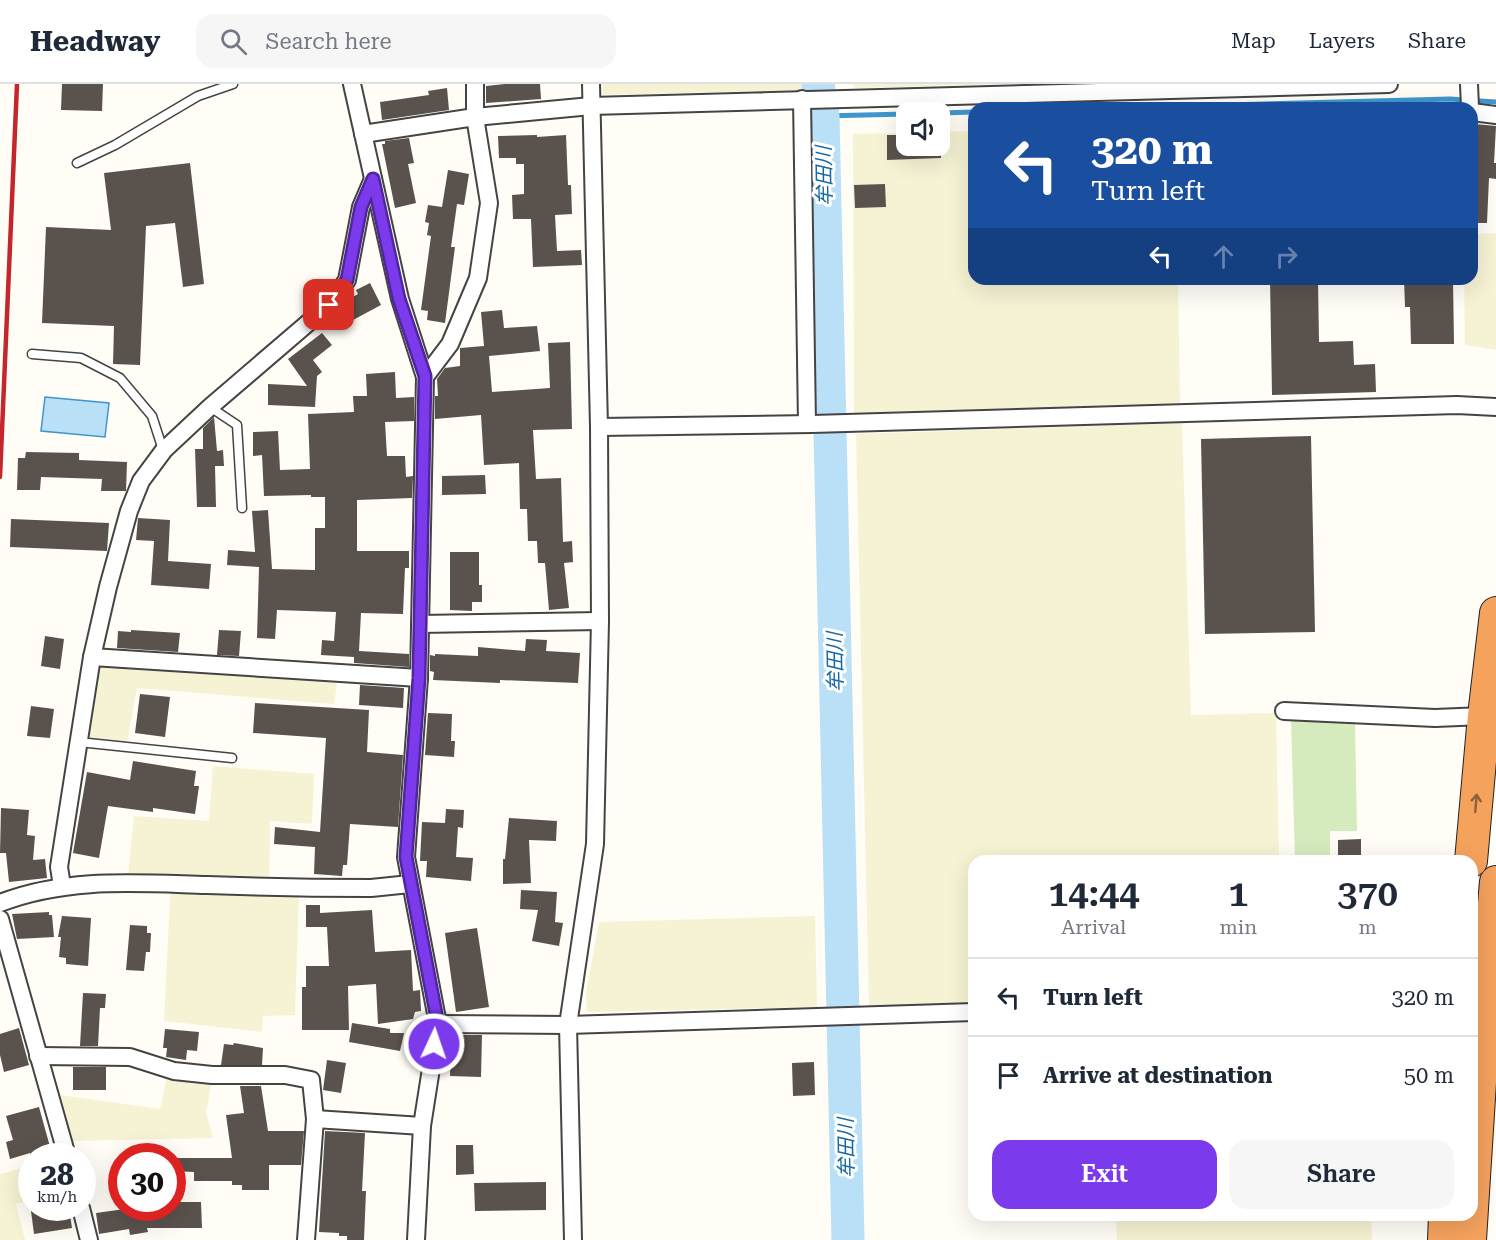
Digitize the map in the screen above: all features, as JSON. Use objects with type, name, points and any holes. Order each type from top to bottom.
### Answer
[{"type":"highway","points":[[1472,855],[1496,613]]},
{"type":"highway","points":[[1478,1105],[1484,1003],[1496,882]]},
{"type":"highway","points":[[1444,1240],[1445,1221]]},
{"type":"highway","points":[[1470,1240],[1471,1221]]},
{"type":"street","points":[[352,84],[399,299],[425,376],[419,678],[406,857],[438,1024],[422,1126],[416,1240]]},
{"type":"street","points":[[425,376],[450,344],[478,278],[489,204],[475,117],[475,84]]},
{"type":"street","points":[[573,1240],[568,1025],[595,843],[600,621],[599,427],[591,84]]},
{"type":"street","points":[[363,134],[475,117],[591,106],[1389,84]]},
{"type":"street","points":[[804,99],[810,424]]},
{"type":"street","points":[[1478,105],[1496,115]]},
{"type":"street","points":[[62,886],[59,867],[92,657],[129,511],[141,481],[164,450],[210,407],[329,305],[347,280],[361,207],[373,179]]},
{"type":"street","points":[[599,427],[810,424],[1458,405],[1496,407]]},
{"type":"street","points":[[420,624],[600,621]]},
{"type":"street","points":[[92,657],[419,678]]},
{"type":"street","points":[[1284,711],[1435,718],[1484,716]]},
{"type":"street","points":[[0,903],[25,893],[62,886],[123,883],[371,888],[410,884]]},
{"type":"street","points":[[0,919],[63,1143]]},
{"type":"street","points":[[438,1024],[568,1025],[968,1012]]},
{"type":"street","points":[[38,1056],[130,1057],[174,1071],[212,1075],[285,1075],[311,1080],[315,1119],[306,1240]]},
{"type":"street","points":[[315,1119],[422,1126]]},
{"type":"street","points":[[84,1221],[89,1240]]},
{"type":"lane","points":[[77,163],[115,145],[198,96],[233,84]]},
{"type":"lane","points":[[32,354],[81,358],[120,378],[152,416],[164,450]]},
{"type":"lane","points":[[210,407],[237,425],[242,508]]},
{"type":"lane","points":[[79,742],[232,758]]},
{"type":"shaded area","points":[[603,84],[803,84],[805,90],[603,95]]},
{"type":"shaded area","points":[[853,84],[1012,84],[855,88]]},
{"type":"shaded area","points":[[968,131],[968,285],[1178,285],[1180,405],[854,414],[853,134],[896,133],[896,156],[950,156],[950,132]]},
{"type":"shaded area","points":[[1496,233],[1496,350],[1465,345],[1464,285],[1478,285],[1478,234]]},
{"type":"shaded area","points":[[1182,423],[1191,715],[1276,713],[1279,855],[968,855],[968,1003],[869,1006],[856,434]]},
{"type":"shaded area","points":[[98,658],[338,677],[334,704],[137,688],[127,742],[84,736]]},
{"type":"shaded area","points":[[213,766],[314,774],[312,824],[270,821],[269,893],[299,895],[295,1015],[263,1016],[262,1032],[164,1021],[171,877],[128,877],[134,816],[209,821]]},
{"type":"shaded area","points":[[815,916],[817,1007],[587,1012],[586,993],[599,922]]},
{"type":"shaded area","points":[[167,1077],[212,1081],[206,1112],[213,1138],[71,1141],[60,1095],[160,1109]]},
{"type":"shaded area","points":[[18,1169],[18,1203],[16,1204],[18,1221],[20,1221],[25,1240],[0,1240],[0,1174]]},
{"type":"shaded area","points":[[1116,1221],[1371,1221],[1372,1240],[1117,1240]]},
{"type":"green space","points":[[1291,719],[1355,721],[1357,831],[1330,831],[1330,855],[1295,855]]},
{"type":"water","points":[[45,397],[109,403],[105,437],[41,431]]},
{"type":"building","points":[[62,84],[103,84],[102,111],[61,110]]},
{"type":"building","points":[[540,84],[541,99],[486,103],[486,86]]},
{"type":"building","points":[[447,88],[449,110],[382,120],[380,102],[429,95],[428,91]]},
{"type":"building","points":[[1478,124],[1496,126],[1494,163],[1496,163],[1496,179],[1489,178],[1487,223],[1478,223]]},
{"type":"building","points":[[537,135],[537,137],[566,135],[572,214],[555,215],[557,251],[581,250],[582,265],[533,267],[531,219],[513,219],[512,195],[524,194],[524,164],[516,164],[516,158],[499,158],[498,136]]},
{"type":"building","points":[[887,135],[896,135],[896,156],[941,156],[941,158],[887,160]]},
{"type":"building","points":[[409,138],[414,163],[408,164],[416,203],[395,208],[382,144],[385,144],[385,141]]},
{"type":"building","points":[[190,163],[204,284],[183,287],[175,223],[146,226],[140,365],[113,364],[114,326],[42,323],[46,227],[111,230],[104,173]]},
{"type":"building","points":[[448,170],[469,174],[464,205],[457,204],[451,247],[455,247],[445,323],[427,320],[428,311],[421,310],[431,236],[427,235],[429,223],[425,222],[428,205],[442,207]]},
{"type":"building","points":[[885,184],[886,207],[855,208],[854,185]]},
{"type":"building","points":[[370,283],[381,305],[353,320],[344,302],[358,294],[356,290]]},
{"type":"building","points":[[1270,285],[1318,285],[1319,342],[1353,341],[1354,365],[1375,364],[1376,392],[1272,395]]},
{"type":"building","points":[[1404,285],[1453,285],[1454,344],[1411,344],[1410,307],[1405,307]]},
{"type":"building","points":[[502,310],[504,328],[537,326],[540,351],[489,356],[492,392],[550,388],[548,343],[570,342],[572,429],[533,430],[536,479],[561,478],[563,542],[572,541],[573,562],[564,563],[569,608],[549,610],[545,563],[538,563],[537,541],[528,541],[527,509],[520,509],[519,463],[484,465],[481,415],[435,419],[435,396],[438,396],[437,379],[445,368],[460,366],[460,348],[484,346],[481,312]]},
{"type":"building","points":[[322,333],[332,345],[313,360],[322,372],[317,376],[315,407],[268,405],[268,384],[307,386],[288,359]]},
{"type":"building","points":[[395,372],[396,398],[414,397],[414,421],[385,422],[387,456],[405,456],[406,477],[413,476],[412,498],[357,500],[357,551],[409,551],[409,568],[405,568],[403,614],[361,613],[359,651],[409,654],[409,667],[354,663],[354,657],[321,655],[322,640],[334,641],[336,612],[277,610],[275,639],[257,638],[259,567],[227,565],[228,550],[255,552],[252,511],[268,510],[272,569],[315,570],[315,528],[325,528],[325,497],[264,496],[262,455],[253,456],[253,432],[278,431],[280,470],[310,469],[308,414],[354,412],[353,396],[367,396],[366,374]]},
{"type":"building","points":[[214,417],[217,451],[223,450],[224,466],[215,466],[216,507],[197,507],[195,449],[203,449],[203,428]]},
{"type":"building","points":[[1311,436],[1315,632],[1205,634],[1201,439]]},
{"type":"building","points":[[26,452],[79,453],[79,460],[127,462],[126,491],[101,491],[102,479],[41,477],[40,490],[17,490],[18,458],[25,458]]},
{"type":"building","points":[[485,475],[486,494],[442,495],[442,476]]},
{"type":"building","points":[[138,518],[170,520],[168,561],[211,564],[209,589],[151,585],[154,541],[136,540]]},
{"type":"building","points":[[11,519],[109,523],[107,551],[10,547]]},
{"type":"building","points":[[450,552],[479,552],[479,585],[482,585],[482,602],[472,602],[472,611],[450,610]]},
{"type":"building","points":[[131,630],[180,633],[178,652],[117,648],[118,631],[131,632]]},
{"type":"building","points":[[219,630],[241,631],[239,656],[217,655]]},
{"type":"building","points":[[45,636],[64,639],[60,669],[41,666]]},
{"type":"building","points":[[526,639],[547,640],[546,651],[580,653],[578,683],[433,680],[434,672],[430,671],[430,655],[478,656],[478,647],[525,651]]},
{"type":"building","points":[[360,685],[404,688],[403,708],[359,705]]},
{"type":"building","points":[[140,694],[170,697],[165,737],[135,733]]},
{"type":"building","points":[[255,703],[369,710],[367,752],[403,755],[398,827],[350,824],[347,865],[343,865],[342,876],[314,874],[315,847],[274,844],[275,827],[320,832],[326,738],[253,733]]},
{"type":"building","points":[[31,706],[54,709],[50,738],[27,736]]},
{"type":"building","points":[[428,713],[452,714],[451,741],[455,741],[454,757],[425,755]]},
{"type":"building","points":[[133,761],[196,771],[194,786],[199,786],[195,814],[153,808],[153,812],[108,806],[99,858],[73,853],[87,772],[130,780]]},
{"type":"building","points":[[1,808],[29,810],[27,835],[35,836],[33,860],[45,859],[47,878],[9,882],[6,853],[0,853]]},
{"type":"building","points":[[446,809],[464,810],[463,828],[458,827],[456,857],[473,858],[471,881],[426,877],[427,861],[420,861],[422,822],[445,823]]},
{"type":"building","points":[[509,818],[557,821],[556,841],[529,840],[531,883],[503,884],[503,859],[505,859]]},
{"type":"building","points":[[1361,839],[1361,855],[1338,855],[1338,840]]},
{"type":"building","points":[[521,890],[557,892],[555,922],[563,923],[559,946],[532,941],[538,910],[520,909]]},
{"type":"building","points":[[306,905],[320,905],[320,913],[372,910],[375,952],[411,950],[413,991],[420,990],[421,1011],[415,1012],[413,1019],[378,1024],[376,984],[348,986],[349,1030],[302,1030],[302,987],[306,987],[306,966],[329,966],[327,927],[306,927]]},
{"type":"building","points":[[49,912],[49,915],[52,915],[54,937],[17,939],[12,914]]},
{"type":"building","points":[[62,916],[91,918],[88,966],[66,964],[66,958],[59,957],[61,937],[58,937]]},
{"type":"building","points":[[130,925],[147,926],[147,933],[151,933],[150,952],[146,952],[144,971],[126,970]]},
{"type":"building","points":[[477,928],[489,1007],[456,1012],[445,933]]},
{"type":"building","points":[[83,993],[106,994],[105,1008],[100,1008],[98,1046],[80,1046]]},
{"type":"building","points":[[352,1023],[390,1029],[390,1033],[404,1033],[400,1051],[349,1042]]},
{"type":"building","points":[[19,1028],[29,1065],[4,1072],[0,1055],[0,1034]]},
{"type":"building","points":[[165,1029],[199,1032],[197,1051],[187,1050],[186,1060],[166,1057],[167,1048],[163,1048]]},
{"type":"building","points":[[451,1035],[482,1035],[481,1077],[450,1076]]},
{"type":"building","points":[[234,1043],[263,1048],[262,1065],[221,1065],[224,1044],[233,1045]]},
{"type":"building","points":[[327,1060],[346,1063],[341,1093],[323,1090]]},
{"type":"building","points":[[814,1062],[815,1095],[793,1096],[792,1063]]},
{"type":"building","points":[[73,1067],[106,1067],[106,1090],[73,1090]]},
{"type":"building","points":[[240,1086],[261,1086],[268,1131],[304,1131],[301,1165],[269,1165],[269,1190],[242,1190],[242,1185],[232,1185],[232,1181],[194,1181],[194,1172],[186,1172],[186,1158],[232,1158],[226,1115],[244,1113]]},
{"type":"building","points":[[39,1107],[49,1143],[18,1143],[18,1157],[10,1159],[6,1142],[13,1140],[6,1116]]},
{"type":"building","points":[[325,1131],[365,1133],[362,1191],[366,1191],[364,1240],[347,1240],[347,1236],[339,1236],[339,1233],[319,1232]]},
{"type":"building","points":[[456,1145],[473,1145],[474,1174],[456,1175]]},
{"type":"building","points":[[546,1182],[546,1210],[475,1211],[474,1183]]},
{"type":"building","points":[[186,1202],[201,1202],[202,1228],[147,1228],[148,1232],[130,1235],[129,1229],[99,1234],[96,1213],[108,1211],[108,1221],[186,1221]]},
{"type":"building","points":[[32,1221],[71,1221],[72,1228],[34,1234]]},
{"type":"waterway","name":"牟田川","points":[[818,84],[823,116],[848,1240]]},
{"type":"waterway","points":[[1339,102],[1450,99],[1496,102]]},
{"type":"waterway","points":[[950,113],[968,112]]},
{"type":"waterway","points":[[823,116],[896,114]]},
{"type":"railway","points":[[0,477],[17,84]]},
{"type":"route","points":[[329,305],[347,280],[361,207],[373,179],[399,299],[425,376],[419,678],[406,857],[438,1024],[434,1044]]}]
